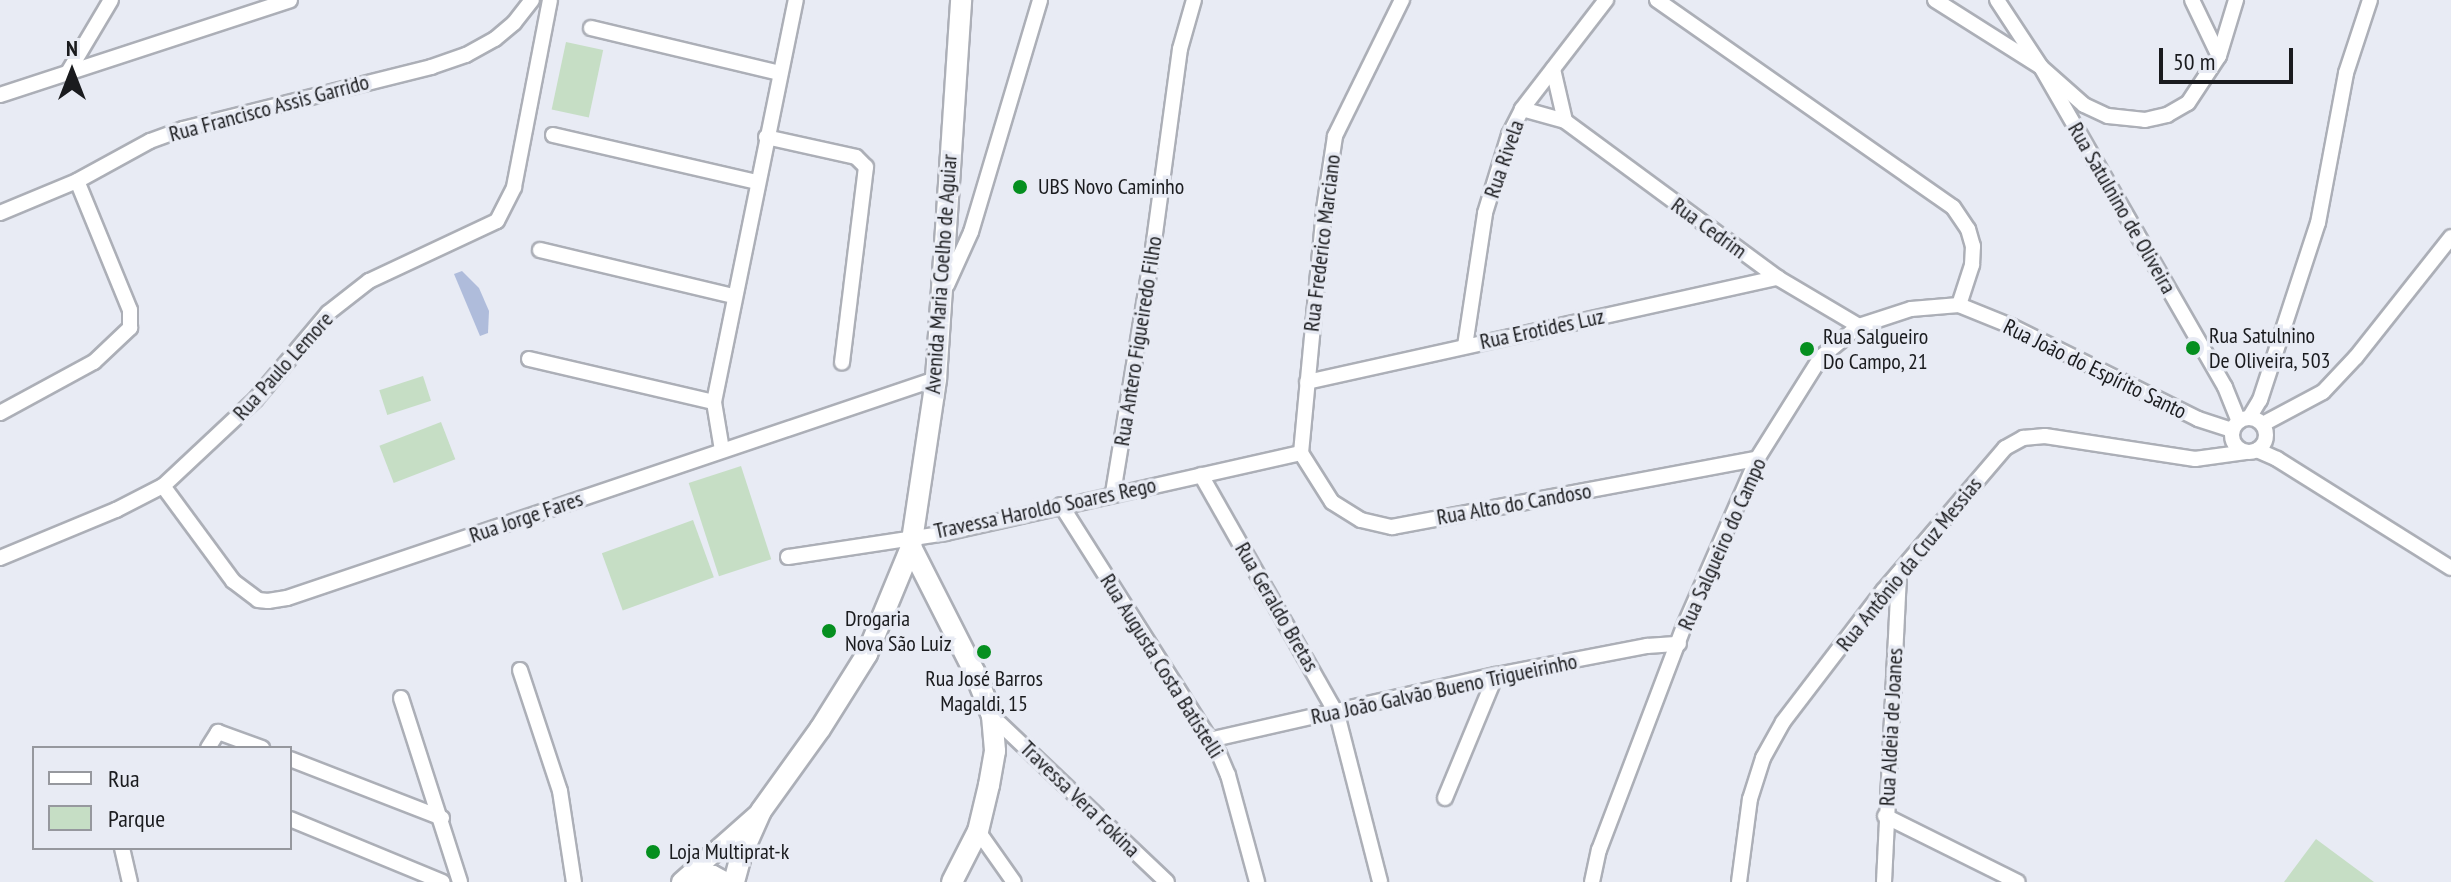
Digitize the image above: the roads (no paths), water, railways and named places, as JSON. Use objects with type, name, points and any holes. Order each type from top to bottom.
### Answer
[{"type":"main road","name":"Avenida Maria Coelho de Aguiar","points":[[734,882],[741,856],[761,811],[820,729],[867,654],[912,542],[936,379],[961,0]]},
{"type":"main road","points":[[912,542],[931,589],[975,673],[992,716],[995,751],[978,831],[952,882]]},
{"type":"main road","points":[[892,593],[931,589]]},
{"type":"street","points":[[67,74],[111,0]]},
{"type":"street","points":[[0,95],[290,0]]},
{"type":"street","name":"Rua Francisco Assis Garrido","points":[[0,213],[77,181],[150,141],[183,129],[431,67],[466,55],[495,39],[514,23],[532,0]]},
{"type":"street","name":"Rua Paulo Lemore","points":[[0,558],[116,510],[163,486],[255,400],[328,313],[369,281],[413,257],[484,229],[502,216],[514,187],[550,0]]},
{"type":"street","points":[[722,450],[714,402],[756,182],[796,0]]},
{"type":"street","points":[[940,300],[971,232],[1040,0]]},
{"type":"street","name":"Rua Antero Figueiredo Filho","points":[[1113,493],[1152,256],[1180,49],[1194,0]]},
{"type":"street","name":"Rua Frederico Marciano","points":[[1301,453],[1328,169],[1335,136],[1402,0]]},
{"type":"street","name":"Rua Rivela","points":[[1465,346],[1485,213],[1497,167],[1522,109],[1606,0]]},
{"type":"street","points":[[1657,0],[1953,207],[1968,229],[1973,246],[1972,265],[1959,305]]},
{"type":"street","points":[[1935,0],[2041,67],[2084,105],[2108,116],[2145,120],[2167,115],[2188,103],[2219,56],[2236,0]]},
{"type":"street","name":"Rua Satulnino de Oliveira","points":[[1997,0],[2041,67],[2251,434]]},
{"type":"street","points":[[2192,0],[2219,56]]},
{"type":"street","points":[[2251,434],[2318,223],[2346,73],[2370,0]]},
{"type":"street","points":[[591,28],[780,73]]},
{"type":"street","points":[[1553,69],[1565,121]]},
{"type":"street","name":"Rua Cedrim","points":[[1522,109],[1565,121],[1778,278],[1859,326]]},
{"type":"street","points":[[553,135],[756,182]]},
{"type":"street","points":[[766,137],[856,157],[866,167],[842,363]]},
{"type":"street","points":[[0,413],[94,362],[130,328],[130,310],[77,181]]},
{"type":"street","name":"Rua Antônio da Cruz Messias","points":[[1739,882],[1750,799],[1763,758],[1783,722],[1899,573],[2005,448],[2023,438],[2045,436],[2168,456],[2218,458],[2290,409],[2323,392],[2356,357],[2451,237]]},
{"type":"street","points":[[540,250],[733,296]]},
{"type":"street","name":"Rua Erotides Luz","points":[[1307,382],[1778,278]]},
{"type":"street","name":"Rua Salgueiro do Campo","points":[[1592,882],[1608,826],[1679,644],[1757,459],[1821,357],[1859,326],[1911,309],[1959,305]]},
{"type":"street","name":"Rua João do Espírito Santo","points":[[1959,305],[2011,326],[2198,419],[2251,434],[2277,459],[2451,568]]},
{"type":"street","points":[[529,359],[714,402]]},
{"type":"street","name":"Rua Jorge Fares","points":[[163,486],[233,581],[258,600],[268,601],[287,598],[936,379]]},
{"type":"street","name":"Travessa Haroldo Soares Rego","points":[[788,557],[912,542],[1113,493],[1301,453]]},
{"type":"street","name":"Rua Alto do Candoso","points":[[1301,453],[1332,502],[1361,520],[1392,527],[1757,459]]},
{"type":"street","name":"Rua Geraldo Bretas","points":[[1201,475],[1337,714],[1380,882]]},
{"type":"street","name":"Rua Augusta Costa Batistelli","points":[[1061,505],[1228,775],[1257,882]]},
{"type":"street","name":"Rua Aldeia de Joanes","points":[[1884,882],[1899,573]]},
{"type":"street","name":"Rua João Galvão Bueno Trigueirinho","points":[[1209,740],[1337,714],[1496,675],[1647,646],[1679,644]]},
{"type":"street","points":[[520,670],[560,791],[574,882]]},
{"type":"street","points":[[1445,798],[1496,675]]},
{"type":"street","points":[[401,698],[442,818],[460,882]]},
{"type":"street","name":"Travessa Vera Fokina","points":[[992,716],[1167,882]]},
{"type":"street","points":[[209,746],[218,732],[256,746]]},
{"type":"street","points":[[292,760],[442,818]]},
{"type":"street","points":[[685,879],[761,811]]},
{"type":"street","points":[[1885,816],[2018,882]]},
{"type":"street","points":[[292,820],[443,882]]},
{"type":"street","points":[[978,831],[1014,882]]},
{"type":"street","points":[[122,850],[130,882]]},
{"type":"street","points":[[685,879],[713,875],[726,882]]},
{"type":"water","points":[[462,271],[479,288],[489,311],[488,333],[480,336],[454,274]]},
{"type":"place","name":"UBS Novo Caminho","points":[[1020,187]]},
{"type":"place","name":"Rua Satulnino De Oliveira, 503","points":[[2193,348]]},
{"type":"place","name":"Rua Salgueiro Do Campo, 21","points":[[1807,349]]},
{"type":"place","name":"Drogaria Nova São Luiz","points":[[829,631]]},
{"type":"place","name":"Rua José Barros Magaldi, 15","points":[[984,652]]},
{"type":"place","name":"Loja Multiprat-k","points":[[653,852]]}]
